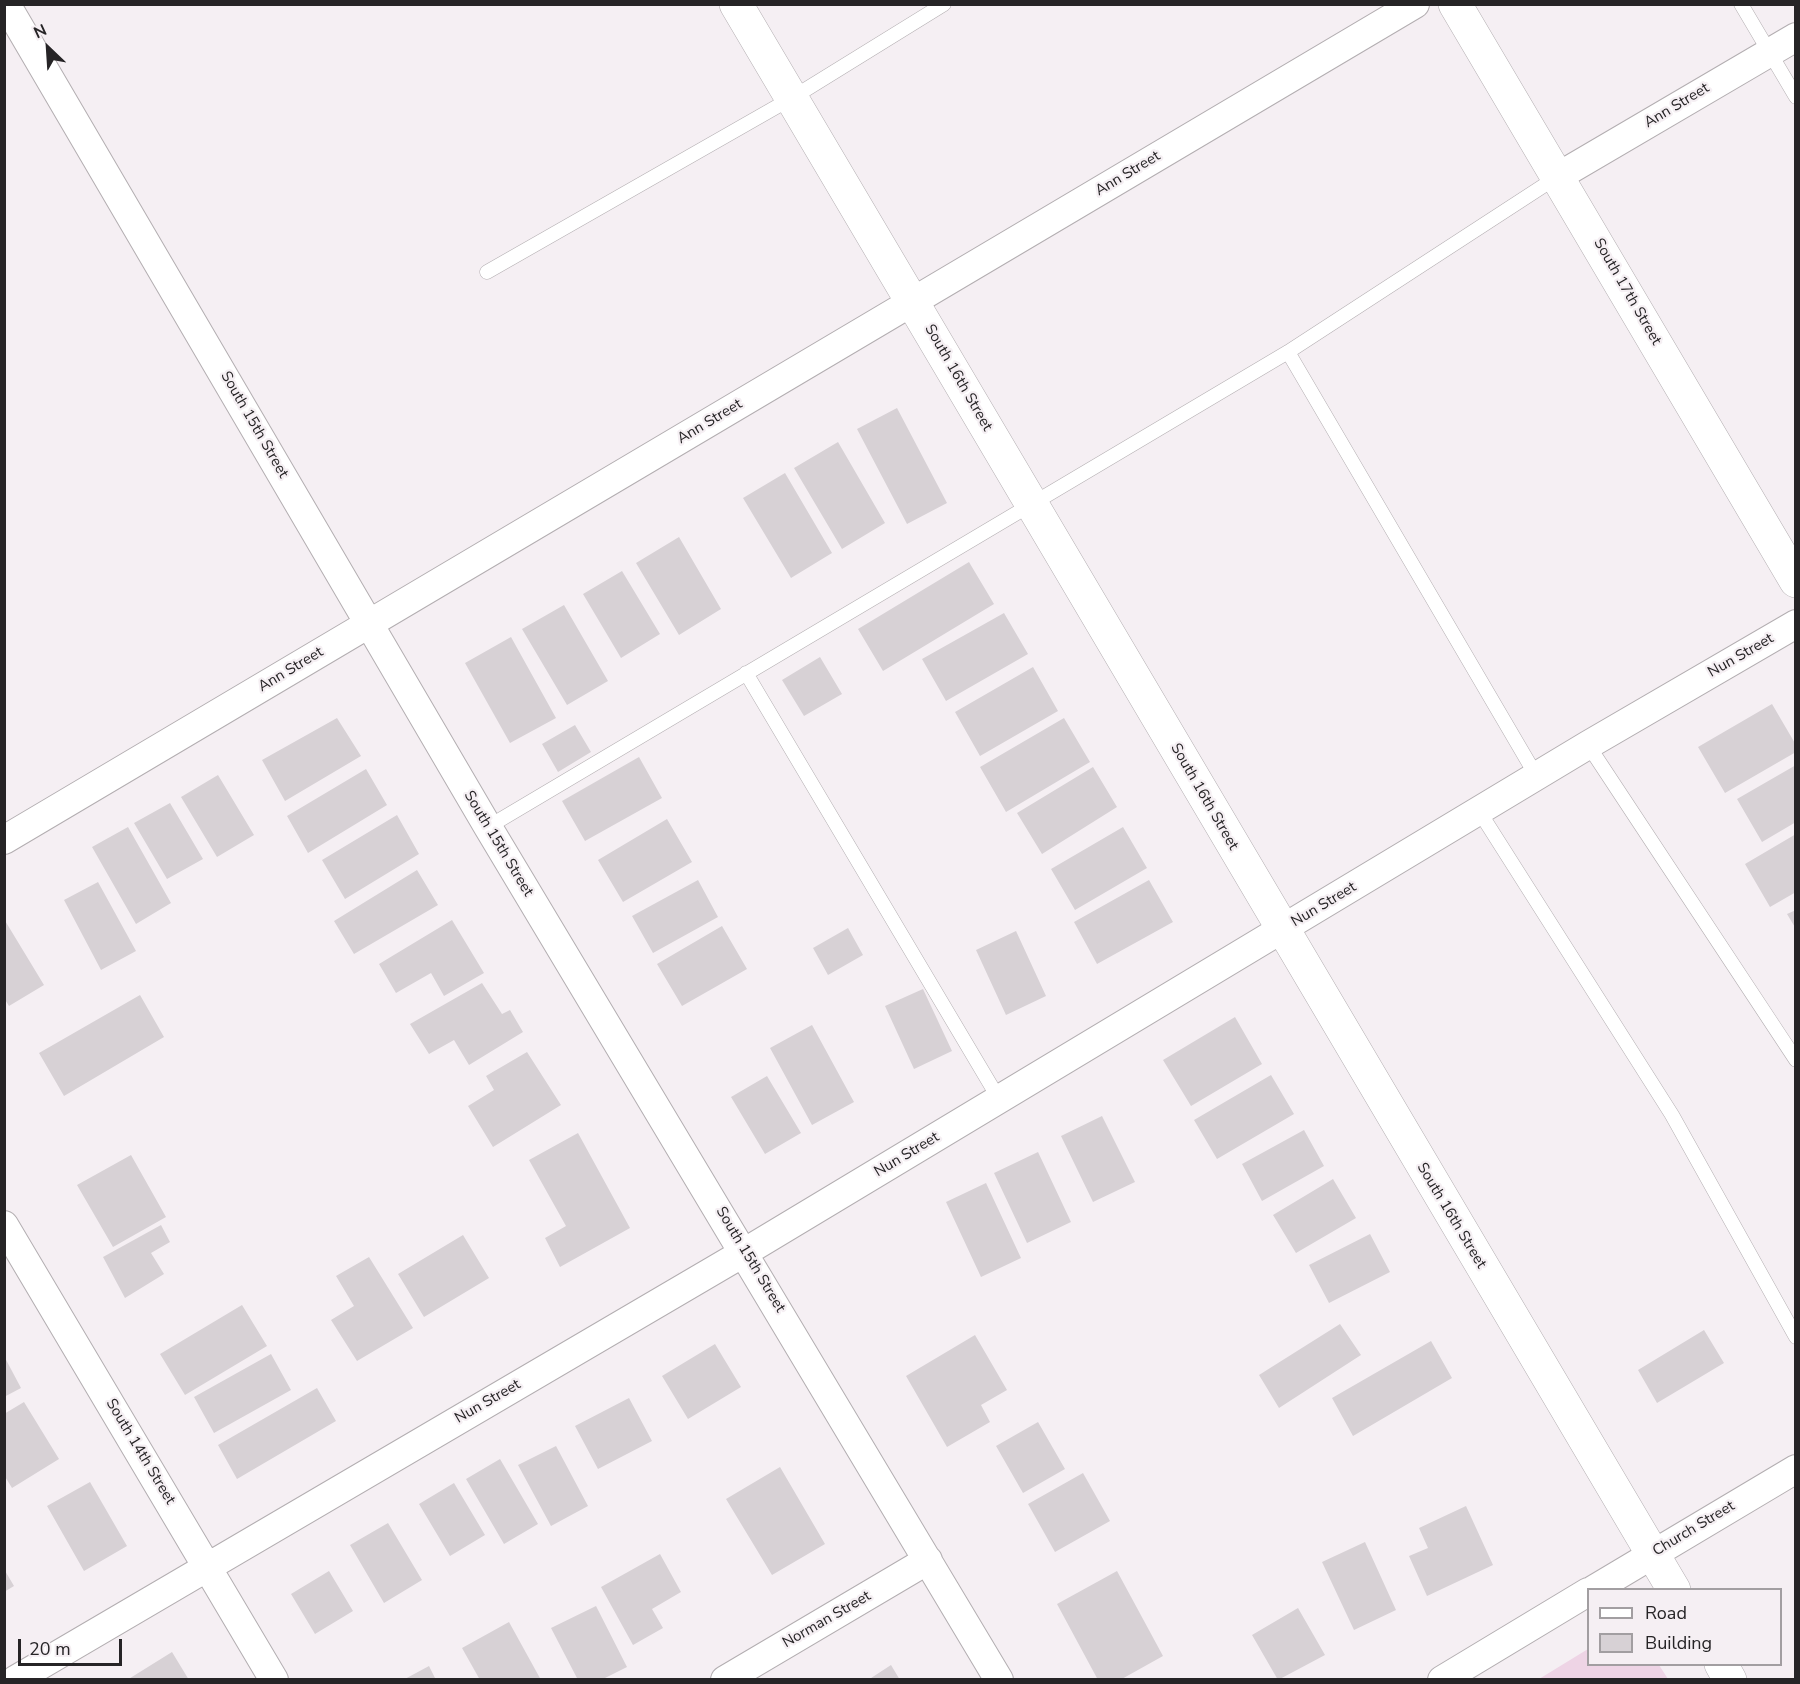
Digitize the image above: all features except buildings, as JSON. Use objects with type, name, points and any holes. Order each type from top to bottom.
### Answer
[{"type":"main road","name":"South 16th Street","points":[[736,4],[1673,1588]]},
{"type":"main road","name":"South 17th Street","points":[[1455,4],[1559,176],[1796,581]]},
{"type":"street","name":"South 15th Street","points":[[6,4],[488,827],[745,1252],[999,1680]]},
{"type":"street","name":"Ann Street","points":[[4,840],[1415,4]]},
{"type":"street","name":"Ann Street","points":[[1559,176],[1796,37]]},
{"type":"street","name":"Nun Street","points":[[15,1680],[207,1565],[745,1252],[1588,745],[1796,624]]},
{"type":"street","name":"South 14th Street","points":[[9,1242],[207,1565],[274,1680]]},
{"type":"street","name":"Church Street","points":[[1596,1588],[1796,1469]]},
{"type":"street","name":"Norman Street","points":[[725,1680],[928,1560]]},
{"type":"street","points":[[1442,1680],[1587,1593]]},
{"type":"lane","points":[[487,272],[792,99],[944,4]]},
{"type":"lane","points":[[1741,4],[1796,97]]},
{"type":"lane","points":[[488,827],[1288,352],[1559,176]]},
{"type":"lane","points":[[1288,352],[1537,777]]},
{"type":"lane","points":[[746,673],[999,1099]]},
{"type":"lane","points":[[1588,745],[1796,1060]]},
{"type":"lane","points":[[1479,811],[1672,1115],[1796,1337]]},
{"type":"shaded area","points":[[1587,1650],[1587,1666],[1660,1666],[1668,1679],[1539,1679]]}]
